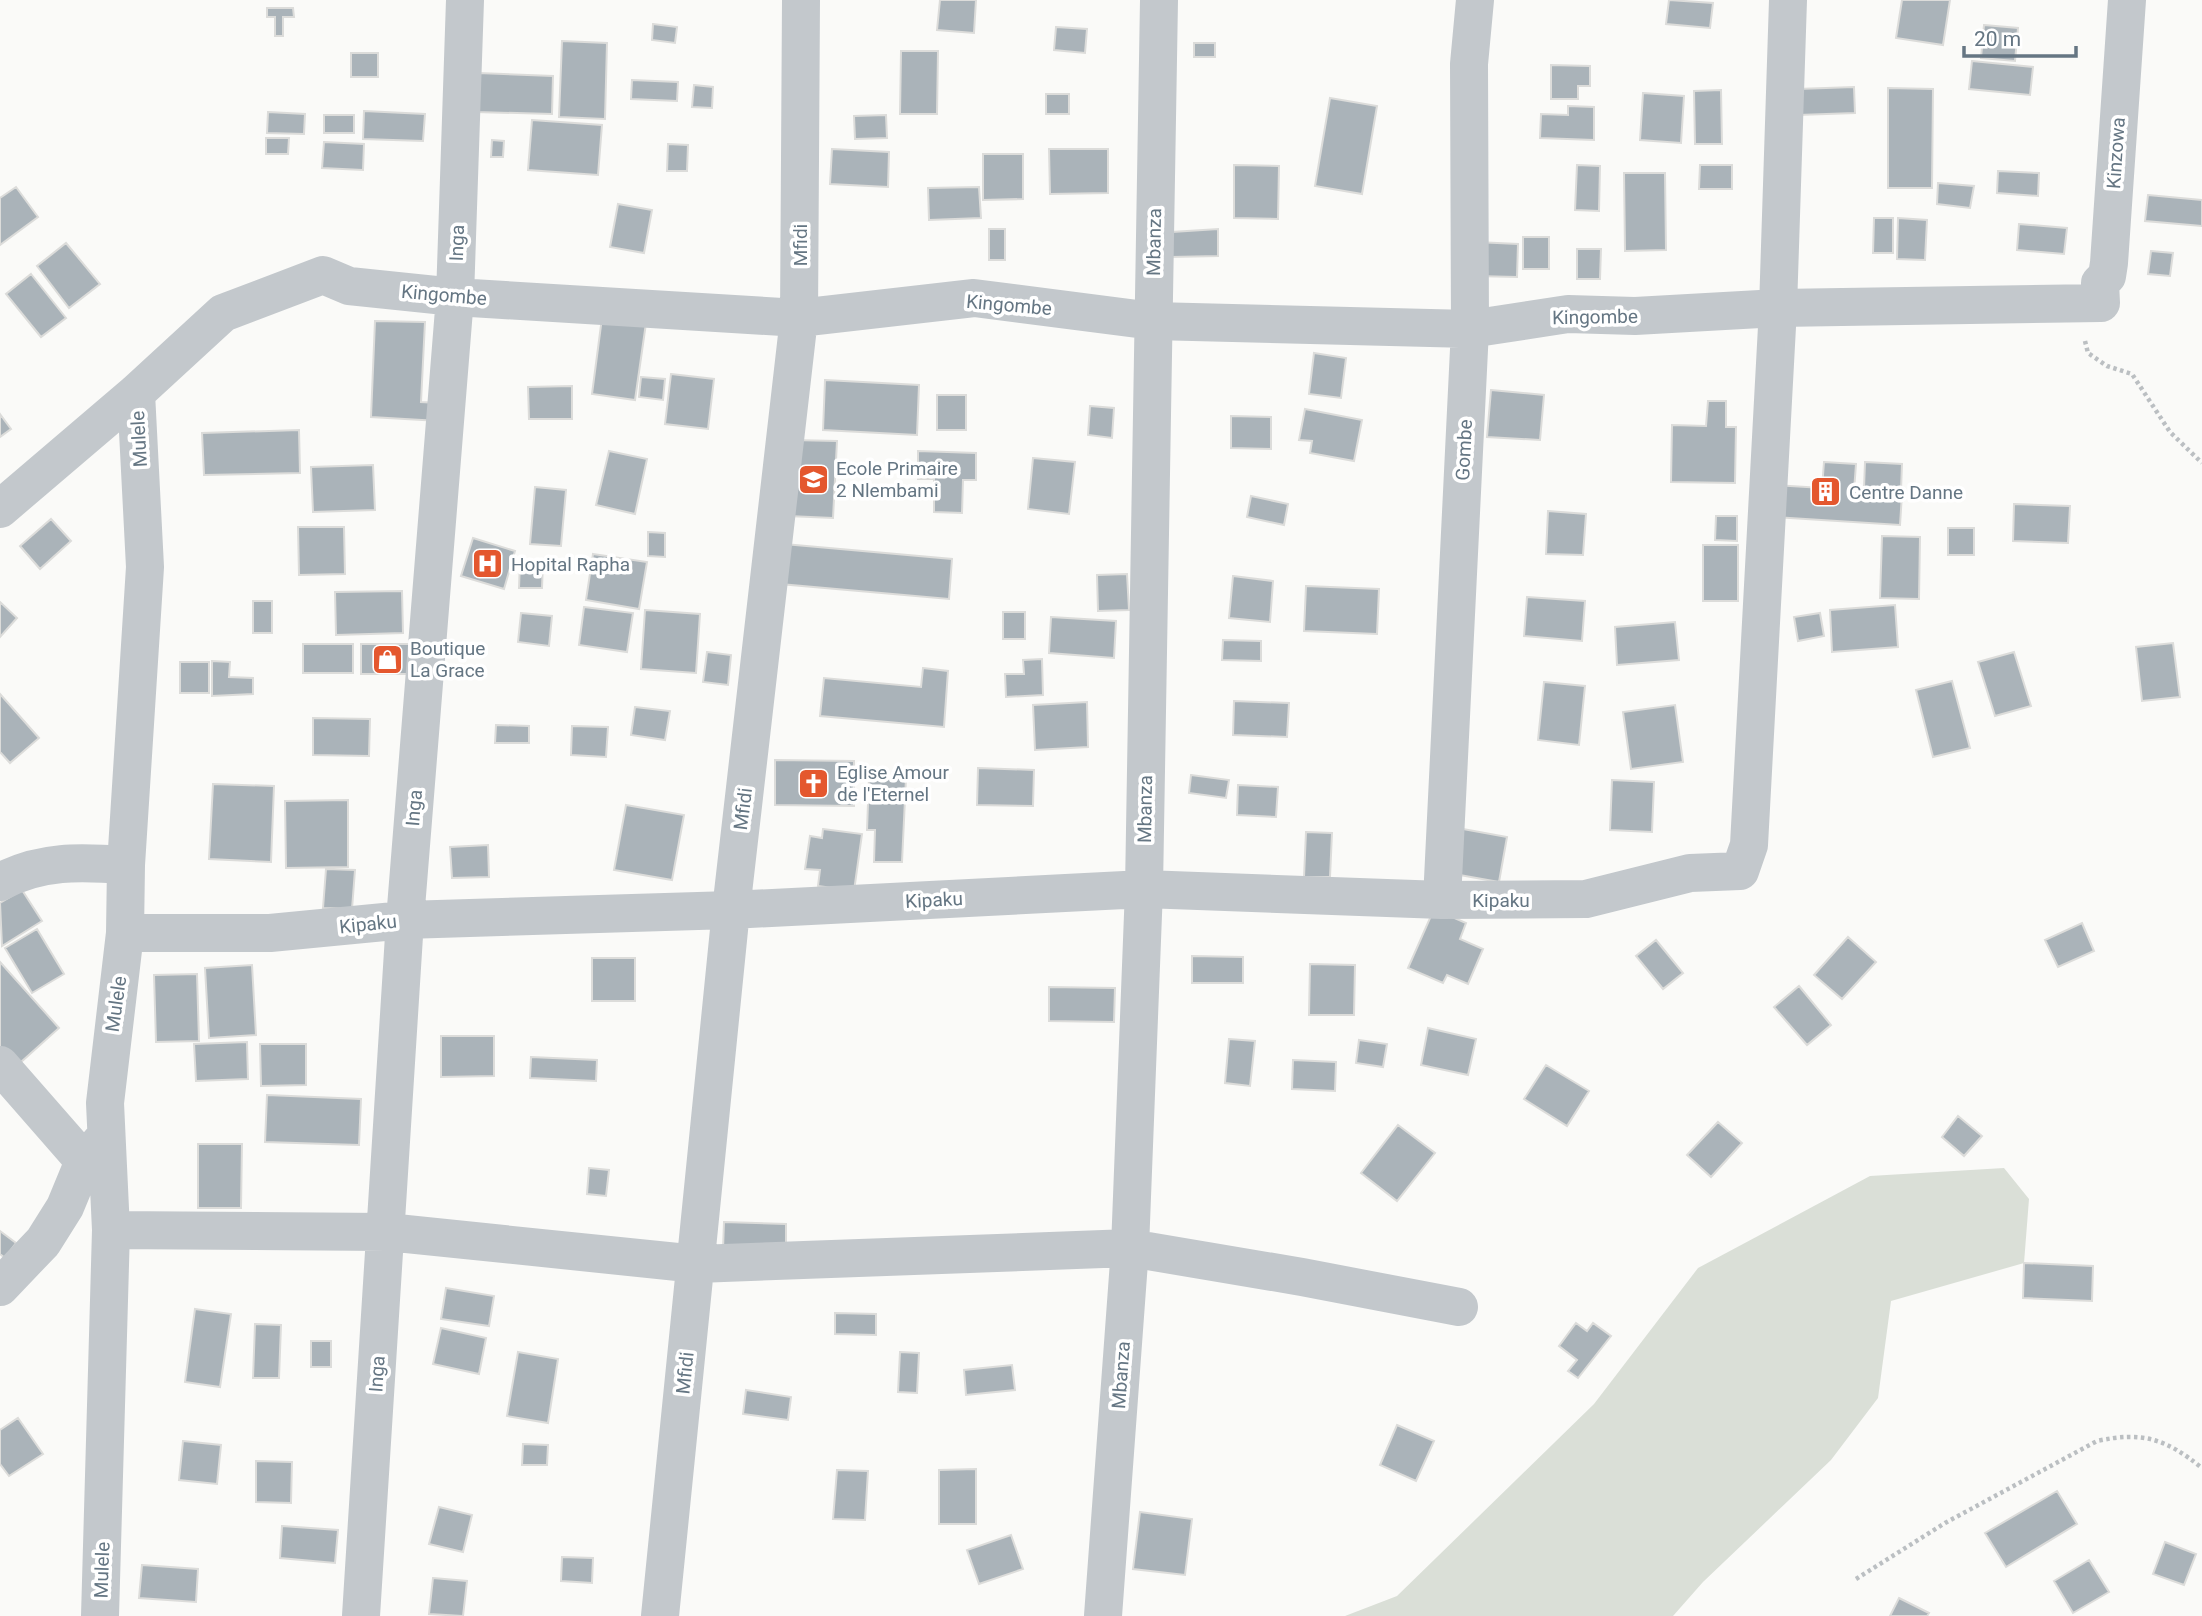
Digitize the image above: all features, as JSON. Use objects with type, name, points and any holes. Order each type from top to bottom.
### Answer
[{"type":"street","name":"Inga","points":[[361,1616],[405,920],[455,297],[465,0]]},
{"type":"street","name":"Mfidi","points":[[660,1616],[731,910],[799,318],[802,0]]},
{"type":"street","name":"Mbanza","points":[[1103,1616],[1130,1248],[1144,889],[1159,0]]},
{"type":"street","name":"Gombe","points":[[1442,900],[1470,329],[1469,64],[1475,0]]},
{"type":"street","points":[[1778,308],[1788,0]]},
{"type":"street","name":"Kinzowa","points":[[2101,303],[2100,283],[2107,276],[2109,263],[2127,0]]},
{"type":"street","name":"Kingombe","points":[[0,509],[136,393],[223,313],[323,275],[349,286],[455,297],[799,318],[974,298],[1153,321],[1470,329],[1568,314],[1635,316],[1778,308],[2101,303]]},
{"type":"street","name":"Kipaku","points":[[125,933],[270,933],[405,920],[731,910],[1144,889],[1442,900],[1586,899],[1690,873],[1740,871],[1748,845],[1778,308]]},
{"type":"street","name":"Mulele","points":[[100,1616],[111,1230],[94,1149],[125,933],[126,865],[145,567],[136,393]]},
{"type":"street","points":[[0,882],[19,872],[47,864],[72,862],[126,865]]},
{"type":"street","points":[[0,1065],[94,1149],[65,1207],[43,1242],[0,1287]]},
{"type":"street","points":[[111,1230],[387,1232],[697,1264],[1130,1248],[1459,1307]]},
{"type":"path","points":[[2101,303],[2084,334],[2088,353],[2107,366],[2132,374],[2170,432],[2202,463]]},
{"type":"path","points":[[1856,1579],[1945,1523],[2097,1441],[2120,1436],[2145,1437],[2176,1447],[2202,1468]]},
{"type":"shaded area","points":[[2004,1168],[2029,1199],[2024,1263],[1891,1301],[1878,1398],[1831,1460],[1703,1582],[1673,1616],[1345,1616],[1397,1596],[1594,1404],[1698,1268],[1870,1176]]},
{"type":"building","points":[[940,0],[976,0],[974,33],[937,30]]},
{"type":"building","points":[[1669,0],[1713,3],[1710,28],[1666,24]]},
{"type":"building","points":[[1902,0],[1950,0],[1943,45],[1896,38]]},
{"type":"building","points":[[267,8],[293,8],[294,17],[283,17],[283,36],[275,36],[275,17],[267,17]]},
{"type":"building","points":[[653,24],[677,27],[675,43],[652,40]]},
{"type":"building","points":[[1984,25],[2018,28],[2015,61],[1981,58]]},
{"type":"building","points":[[1056,27],[1087,29],[1085,53],[1054,50]]},
{"type":"building","points":[[562,41],[607,43],[605,119],[559,117]]},
{"type":"building","points":[[1194,43],[1215,43],[1215,57],[1194,57]]},
{"type":"building","points":[[901,51],[938,51],[937,114],[900,114]]},
{"type":"building","points":[[351,53],[378,53],[378,77],[351,77]]},
{"type":"building","points":[[1972,61],[2033,67],[2030,95],[1969,89]]},
{"type":"building","points":[[1551,65],[1590,66],[1590,86],[1578,86],[1578,99],[1551,99]]},
{"type":"building","points":[[478,73],[553,76],[552,114],[476,112]]},
{"type":"building","points":[[632,80],[678,82],[677,101],[631,99]]},
{"type":"building","points":[[694,85],[713,87],[712,108],[692,107]]},
{"type":"building","points":[[1854,87],[1855,113],[1798,115],[1797,89]]},
{"type":"building","points":[[1888,88],[1933,89],[1932,188],[1888,188]]},
{"type":"building","points":[[1721,90],[1722,144],[1695,144],[1694,91]]},
{"type":"building","points":[[1643,93],[1684,96],[1681,143],[1640,140]]},
{"type":"building","points":[[1046,94],[1069,94],[1069,114],[1046,114]]},
{"type":"building","points":[[1330,98],[1377,106],[1362,194],[1315,186]]},
{"type":"building","points":[[1568,106],[1594,107],[1594,140],[1540,138],[1541,114],[1568,115]]},
{"type":"building","points":[[364,111],[425,114],[423,141],[363,139]]},
{"type":"building","points":[[268,112],[305,114],[304,134],[267,133]]},
{"type":"building","points":[[324,115],[354,115],[354,133],[324,133]]},
{"type":"building","points":[[886,115],[887,138],[855,139],[854,116]]},
{"type":"building","points":[[532,120],[602,125],[598,175],[528,170]]},
{"type":"building","points":[[266,138],[289,138],[288,154],[266,154]]},
{"type":"building","points":[[492,140],[504,141],[503,157],[491,157]]},
{"type":"building","points":[[324,142],[364,144],[363,170],[322,168]]},
{"type":"building","points":[[668,144],[688,145],[687,171],[667,171]]},
{"type":"building","points":[[832,149],[889,152],[888,187],[830,184]]},
{"type":"building","points":[[1049,149],[1108,149],[1108,193],[1050,194]]},
{"type":"building","points":[[983,154],[1023,154],[1023,199],[983,200]]},
{"type":"building","points":[[1234,165],[1279,166],[1278,219],[1234,218]]},
{"type":"building","points":[[1577,165],[1600,166],[1599,211],[1575,210]]},
{"type":"building","points":[[1700,165],[1732,165],[1732,189],[1699,189]]},
{"type":"building","points":[[1998,171],[2039,173],[2038,196],[1997,193]]},
{"type":"building","points":[[1624,173],[1665,173],[1666,250],[1625,251]]},
{"type":"building","points":[[1938,183],[1974,186],[1970,208],[1937,204]]},
{"type":"building","points":[[16,187],[38,217],[0,245],[0,198]]},
{"type":"building","points":[[979,187],[981,218],[929,220],[928,188]]},
{"type":"building","points":[[2148,195],[2202,200],[2202,226],[2145,221]]},
{"type":"building","points":[[618,204],[652,210],[644,253],[610,247]]},
{"type":"building","points":[[1874,218],[1893,218],[1893,253],[1873,253]]},
{"type":"building","points":[[1898,218],[1927,220],[1925,260],[1897,259]]},
{"type":"building","points":[[2019,224],[2067,228],[2064,254],[2017,250]]},
{"type":"building","points":[[989,229],[1005,229],[1005,260],[989,260]]},
{"type":"building","points":[[1218,229],[1218,256],[1171,257],[1172,232]]},
{"type":"building","points":[[1523,237],[1549,237],[1549,269],[1523,269]]},
{"type":"building","points":[[1476,242],[1518,244],[1517,277],[1475,276]]},
{"type":"building","points":[[66,243],[100,284],[69,308],[37,266]]},
{"type":"building","points":[[1577,249],[1601,249],[1600,279],[1577,279]]},
{"type":"building","points":[[2151,251],[2173,253],[2170,276],[2148,274]]},
{"type":"building","points":[[31,274],[66,318],[41,337],[6,294]]},
{"type":"building","points":[[603,310],[647,316],[635,400],[592,394]]},
{"type":"building","points":[[375,321],[425,322],[421,402],[440,403],[439,421],[371,417]]},
{"type":"building","points":[[1314,353],[1346,358],[1341,398],[1309,394]]},
{"type":"building","points":[[671,374],[714,379],[708,429],[665,424]]},
{"type":"building","points":[[641,377],[665,379],[663,400],[639,397]]},
{"type":"building","points":[[825,380],[919,385],[917,435],[823,430]]},
{"type":"building","points":[[572,386],[572,419],[529,419],[528,387]]},
{"type":"building","points":[[1491,390],[1544,395],[1540,440],[1487,437]]},
{"type":"building","points":[[937,395],[966,395],[966,430],[937,430]]},
{"type":"building","points":[[1708,401],[1726,401],[1726,427],[1736,427],[1735,483],[1671,482],[1672,425],[1706,426]]},
{"type":"building","points":[[1090,406],[1114,408],[1112,438],[1088,435]]},
{"type":"building","points":[[1305,409],[1362,420],[1354,461],[1310,453],[1312,441],[1299,440]]},
{"type":"building","points":[[0,414],[11,429],[0,437]]},
{"type":"building","points":[[1231,416],[1271,417],[1271,449],[1231,448]]},
{"type":"building","points":[[299,430],[300,473],[204,475],[202,433]]},
{"type":"building","name":"Ecole Primaire 2 Nlembami","points":[[792,440],[837,441],[833,518],[788,516]]},
{"type":"building","points":[[609,451],[647,459],[635,514],[596,505]]},
{"type":"building","points":[[918,451],[976,453],[976,480],[963,480],[962,513],[934,512],[934,479],[918,479]]},
{"type":"building","points":[[1033,458],[1075,462],[1069,514],[1028,509]]},
{"type":"building","name":"Centre Danne","points":[[1824,462],[1856,464],[1854,491],[1902,494],[1900,525],[1773,517],[1775,485],[1822,488]]},
{"type":"building","points":[[1865,462],[1902,464],[1901,490],[1864,488]]},
{"type":"building","points":[[373,465],[375,510],[313,512],[311,467]]},
{"type":"building","points":[[535,487],[566,490],[561,546],[530,544]]},
{"type":"building","points":[[1251,496],[1288,504],[1284,525],[1247,517]]},
{"type":"building","points":[[2014,504],[2070,506],[2068,543],[2013,541]]},
{"type":"building","points":[[1548,511],[1586,514],[1583,555],[1546,554]]},
{"type":"building","points":[[1716,516],[1737,516],[1737,541],[1715,540]]},
{"type":"building","points":[[51,519],[71,541],[40,569],[20,546]]},
{"type":"building","points":[[298,527],[344,527],[345,574],[299,575]]},
{"type":"building","points":[[1948,528],[1974,528],[1974,555],[1948,555]]},
{"type":"building","points":[[648,532],[665,533],[665,557],[648,556]]},
{"type":"building","points":[[1882,536],[1920,537],[1919,599],[1880,598]]},
{"type":"building","name":"Hopital Rapha","points":[[473,538],[515,551],[504,589],[461,576]]},
{"type":"building","points":[[784,544],[952,559],[949,599],[780,584]]},
{"type":"building","points":[[1703,545],[1738,545],[1738,601],[1703,601]]},
{"type":"building","points":[[593,554],[647,562],[639,609],[586,600]]},
{"type":"building","points":[[520,561],[543,562],[542,588],[519,588]]},
{"type":"building","points":[[1127,574],[1129,610],[1098,611],[1097,575]]},
{"type":"building","points":[[1233,576],[1273,581],[1270,622],[1229,618]]},
{"type":"building","points":[[1306,586],[1379,589],[1377,634],[1304,631]]},
{"type":"building","points":[[402,591],[403,633],[336,635],[335,592]]},
{"type":"building","points":[[1527,597],[1585,601],[1582,641],[1524,636]]},
{"type":"building","points":[[253,601],[272,601],[272,633],[253,633]]},
{"type":"building","points":[[0,602],[17,618],[0,637]]},
{"type":"building","points":[[1895,605],[1898,647],[1832,652],[1830,610]]},
{"type":"building","points":[[584,607],[633,613],[627,652],[579,645]]},
{"type":"building","points":[[645,610],[700,614],[696,673],[641,669]]},
{"type":"building","points":[[1003,612],[1025,612],[1025,639],[1003,639]]},
{"type":"building","points":[[521,613],[552,616],[549,646],[518,642]]},
{"type":"building","points":[[1820,613],[1824,636],[1798,641],[1794,617]]},
{"type":"building","points":[[1051,617],[1116,621],[1114,658],[1049,653]]},
{"type":"building","points":[[1675,622],[1679,660],[1617,665],[1615,627]]},
{"type":"building","points":[[1223,640],[1261,641],[1261,661],[1222,660]]},
{"type":"building","points":[[2173,643],[2180,697],[2142,701],[2136,647]]},
{"type":"building","points":[[303,644],[353,644],[353,673],[303,673]]},
{"type":"building","name":"Boutique La Grace","points":[[361,644],[412,644],[412,674],[361,674]]},
{"type":"building","points":[[707,652],[731,655],[728,685],[703,682]]},
{"type":"building","points":[[2014,652],[2031,706],[1995,716],[1978,662]]},
{"type":"building","points":[[1042,659],[1043,695],[1006,697],[1005,674],[1024,674],[1023,660]]},
{"type":"building","points":[[212,661],[230,662],[229,677],[253,678],[253,694],[212,696]]},
{"type":"building","points":[[180,662],[209,662],[209,693],[180,693]]},
{"type":"building","points":[[923,668],[948,671],[944,727],[820,716],[824,678],[921,687]]},
{"type":"building","points":[[1952,681],[1970,748],[1933,757],[1916,690]]},
{"type":"building","points":[[1544,682],[1585,686],[1579,745],[1538,740]]},
{"type":"building","points":[[0,694],[39,738],[10,763],[0,752]]},
{"type":"building","points":[[1234,701],[1289,703],[1287,737],[1233,735]]},
{"type":"building","points":[[1087,702],[1088,747],[1035,750],[1033,705]]},
{"type":"building","points":[[1675,705],[1683,762],[1631,769],[1623,712]]},
{"type":"building","points":[[635,707],[670,711],[665,740],[631,735]]},
{"type":"building","points":[[313,718],[370,719],[369,756],[313,755]]},
{"type":"building","points":[[496,725],[529,726],[529,743],[495,743]]},
{"type":"building","points":[[572,726],[608,727],[606,757],[571,755]]},
{"type":"building","name":"Eglise Amour de l'Eternel","points":[[775,760],[854,761],[854,806],[775,805]]},
{"type":"building","points":[[978,768],[1034,770],[1033,806],[977,805]]},
{"type":"building","points":[[1191,775],[1229,780],[1226,798],[1189,793]]},
{"type":"building","points":[[869,777],[906,778],[902,862],[874,862],[875,830],[867,830]]},
{"type":"building","points":[[1612,780],[1654,782],[1652,832],[1610,830]]},
{"type":"building","points":[[213,784],[274,786],[271,862],[209,859]]},
{"type":"building","points":[[1238,785],[1278,787],[1276,817],[1237,815]]},
{"type":"building","points":[[348,800],[348,867],[286,868],[285,801]]},
{"type":"building","points":[[626,805],[684,815],[672,880],[614,870]]},
{"type":"building","points":[[823,829],[862,834],[854,891],[818,886],[820,870],[805,869],[810,836],[822,838]]},
{"type":"building","points":[[1463,829],[1507,837],[1499,882],[1454,874]]},
{"type":"building","points":[[1306,832],[1332,833],[1330,877],[1304,877]]},
{"type":"building","points":[[488,845],[489,877],[452,878],[450,847]]},
{"type":"building","points":[[326,869],[355,870],[352,909],[323,908]]},
{"type":"building","points":[[22,890],[42,921],[2,946],[0,903]]},
{"type":"building","points":[[1434,909],[1466,923],[1460,939],[1483,949],[1468,984],[1447,975],[1443,983],[1408,968]]},
{"type":"building","points":[[2082,923],[2094,951],[2058,967],[2045,940]]},
{"type":"building","points":[[37,929],[64,974],[32,993],[5,948]]},
{"type":"building","points":[[1848,937],[1876,962],[1842,999],[1814,975]]},
{"type":"building","points":[[1656,940],[1683,973],[1663,989],[1636,956]]},
{"type":"building","points":[[1192,956],[1243,957],[1243,983],[1192,983]]},
{"type":"building","points":[[592,958],[635,958],[635,1001],[592,1001]]},
{"type":"building","points":[[0,962],[59,1028],[11,1071],[0,1059]]},
{"type":"building","points":[[1310,964],[1355,965],[1354,1015],[1309,1015]]},
{"type":"building","points":[[252,965],[256,1035],[209,1038],[205,968]]},
{"type":"building","points":[[197,974],[199,1041],[156,1042],[154,975]]},
{"type":"building","points":[[1799,986],[1831,1025],[1807,1045],[1774,1007]]},
{"type":"building","points":[[1049,987],[1115,988],[1114,1022],[1049,1021]]},
{"type":"building","points":[[1428,1028],[1476,1039],[1468,1075],[1421,1065]]},
{"type":"building","points":[[441,1036],[494,1036],[494,1076],[441,1077]]},
{"type":"building","points":[[1229,1039],[1255,1041],[1250,1086],[1225,1083]]},
{"type":"building","points":[[1359,1040],[1387,1044],[1383,1067],[1356,1063]]},
{"type":"building","points":[[247,1042],[248,1079],[196,1081],[194,1044]]},
{"type":"building","points":[[260,1044],[306,1044],[306,1085],[261,1086]]},
{"type":"building","points":[[531,1057],[597,1060],[596,1081],[530,1078]]},
{"type":"building","points":[[1293,1060],[1336,1062],[1335,1091],[1292,1089]]},
{"type":"building","points":[[1546,1065],[1589,1091],[1567,1126],[1524,1099]]},
{"type":"building","points":[[267,1095],[361,1099],[359,1145],[265,1142]]},
{"type":"building","points":[[1958,1116],[1982,1136],[1964,1156],[1942,1137]]},
{"type":"building","points":[[1718,1122],[1742,1143],[1711,1177],[1687,1155]]},
{"type":"building","points":[[1398,1125],[1435,1153],[1397,1201],[1361,1173]]},
{"type":"building","points":[[198,1144],[242,1144],[241,1208],[198,1208]]},
{"type":"building","points":[[589,1168],[609,1170],[606,1196],[587,1194]]},
{"type":"building","points":[[724,1222],[786,1224],[786,1251],[723,1249]]},
{"type":"building","points":[[0,1231],[16,1243],[5,1258],[0,1254]]},
{"type":"building","points":[[2024,1263],[2093,1266],[2092,1301],[2023,1298]]},
{"type":"building","points":[[446,1288],[494,1296],[489,1326],[441,1319]]},
{"type":"building","points":[[195,1309],[231,1314],[220,1387],[185,1382]]},
{"type":"building","points":[[835,1313],[876,1314],[876,1335],[835,1334]]},
{"type":"building","points":[[1576,1323],[1587,1331],[1593,1323],[1611,1336],[1578,1378],[1568,1371],[1577,1360],[1559,1346]]},
{"type":"building","points":[[255,1324],[281,1325],[279,1378],[253,1378]]},
{"type":"building","points":[[441,1328],[486,1338],[479,1374],[433,1364]]},
{"type":"building","points":[[311,1341],[331,1341],[331,1367],[311,1367]]},
{"type":"building","points":[[518,1352],[558,1359],[548,1423],[507,1416]]},
{"type":"building","points":[[900,1352],[919,1353],[917,1393],[898,1392]]},
{"type":"building","points":[[1012,1365],[1015,1390],[966,1395],[964,1370]]},
{"type":"building","points":[[746,1390],[791,1397],[788,1420],[743,1414]]},
{"type":"building","points":[[18,1418],[43,1454],[9,1476],[0,1464],[0,1430]]},
{"type":"building","points":[[1397,1425],[1434,1441],[1416,1481],[1380,1465]]},
{"type":"building","points":[[183,1441],[221,1445],[217,1484],[179,1480]]},
{"type":"building","points":[[523,1444],[548,1445],[547,1465],[522,1465]]},
{"type":"building","points":[[256,1461],[292,1462],[291,1503],[256,1502]]},
{"type":"building","points":[[976,1469],[976,1524],[939,1524],[939,1470]]},
{"type":"building","points":[[837,1470],[868,1471],[865,1520],[833,1519]]},
{"type":"building","points":[[2057,1491],[2077,1524],[2006,1567],[1985,1533]]},
{"type":"building","points":[[439,1507],[472,1515],[463,1552],[429,1544]]},
{"type":"building","points":[[1140,1512],[1192,1519],[1185,1575],[1133,1569]]},
{"type":"building","points":[[282,1526],[338,1530],[335,1563],[280,1558]]},
{"type":"building","points":[[1011,1535],[1023,1569],[979,1584],[967,1550]]},
{"type":"building","points":[[2165,1542],[2196,1554],[2184,1585],[2153,1574]]},
{"type":"building","points":[[562,1557],[593,1558],[592,1583],[561,1581]]},
{"type":"building","points":[[2089,1560],[2109,1592],[2073,1613],[2054,1581]]},
{"type":"building","points":[[142,1565],[198,1569],[196,1602],[139,1598]]},
{"type":"building","points":[[433,1578],[467,1581],[463,1616],[429,1614]]},
{"type":"building","points":[[1899,1598],[1929,1613],[1927,1616],[1890,1616]]},
{"type":"place","name":"Ecole Primaire 2 Nlembami","points":[[813,479]]},
{"type":"place","name":"Centre Danne","points":[[1826,492]]},
{"type":"place","name":"Hopital Rapha","points":[[488,564]]},
{"type":"place","name":"Boutique La Grace","points":[[387,659]]},
{"type":"place","name":"Eglise Amour de l'Eternel","points":[[814,783]]}]
